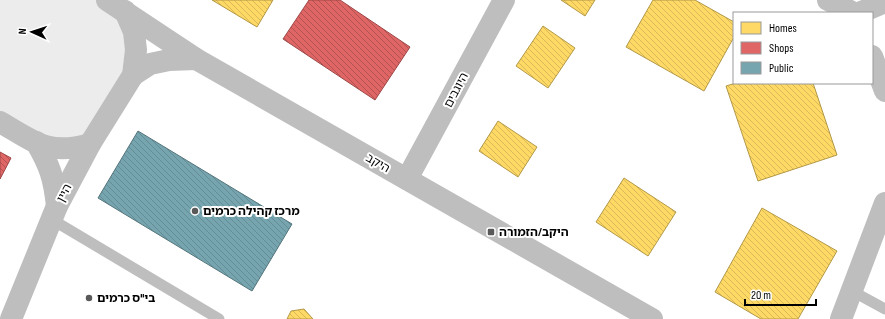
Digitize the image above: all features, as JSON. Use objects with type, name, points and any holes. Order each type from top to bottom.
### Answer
[{"type":"street","name":"היוגבים","points":[[407,179],[504,0]]},
{"type":"street","points":[[828,0],[852,12]]},
{"type":"street","points":[[861,12],[885,2]]},
{"type":"street","name":"היקב","points":[[116,5],[196,59],[652,319]]},
{"type":"street","name":"היין","points":[[11,319],[54,212],[90,144],[133,75],[136,50],[134,32],[116,5]]},
{"type":"street","name":"היין","points":[[133,75],[150,64],[168,60],[196,59]]},
{"type":"street","points":[[873,59],[885,91]]},
{"type":"street","points":[[0,122],[36,142],[56,149],[72,149],[90,144]]},
{"type":"street","points":[[36,142],[47,161],[54,179],[54,212]]},
{"type":"street","points":[[841,319],[885,203]]},
{"type":"lane","points":[[54,212],[219,319]]},
{"type":"lane","points":[[852,291],[885,309]]},
{"type":"shaded area","points":[[0,0],[107,0],[125,11],[133,75],[72,149],[0,122]]},
{"type":"building: Homes","points":[[212,0],[273,0],[257,27]]},
{"type":"building: Homes","points":[[561,0],[595,0],[585,16]]},
{"type":"building: Homes","points":[[653,0],[695,0],[733,21],[733,39],[704,91],[626,47]]},
{"type":"building: Homes","points":[[543,26],[575,48],[548,88],[516,66]]},
{"type":"building: Homes","points":[[733,84],[813,84],[837,155],[758,181],[726,86]]},
{"type":"building: Homes","points":[[498,121],[537,147],[518,177],[479,151]]},
{"type":"building: Homes","points":[[624,178],[676,212],[648,256],[596,222]]},
{"type":"building: Homes","points":[[762,208],[837,251],[798,319],[761,319],[715,292]]},
{"type":"building: Homes","points":[[304,309],[313,319],[287,319],[291,311]]},
{"type":"building: Shops","points":[[309,0],[340,0],[410,47],[375,100],[283,39]]},
{"type":"building: Shops","points":[[0,152],[11,158],[0,179]]},
{"type":"building: Public","name":"מרכז קהילה כרמים","points":[[138,131],[292,224],[252,291],[98,198]]},
{"type":"place","name":"מרכז קהילה כרמים","points":[[195,211]]},
{"type":"place","name":"היקב/הזמורה","points":[[491,232]]},
{"type":"place","name":"בי\"ס כרמים","points":[[89,298]]}]
